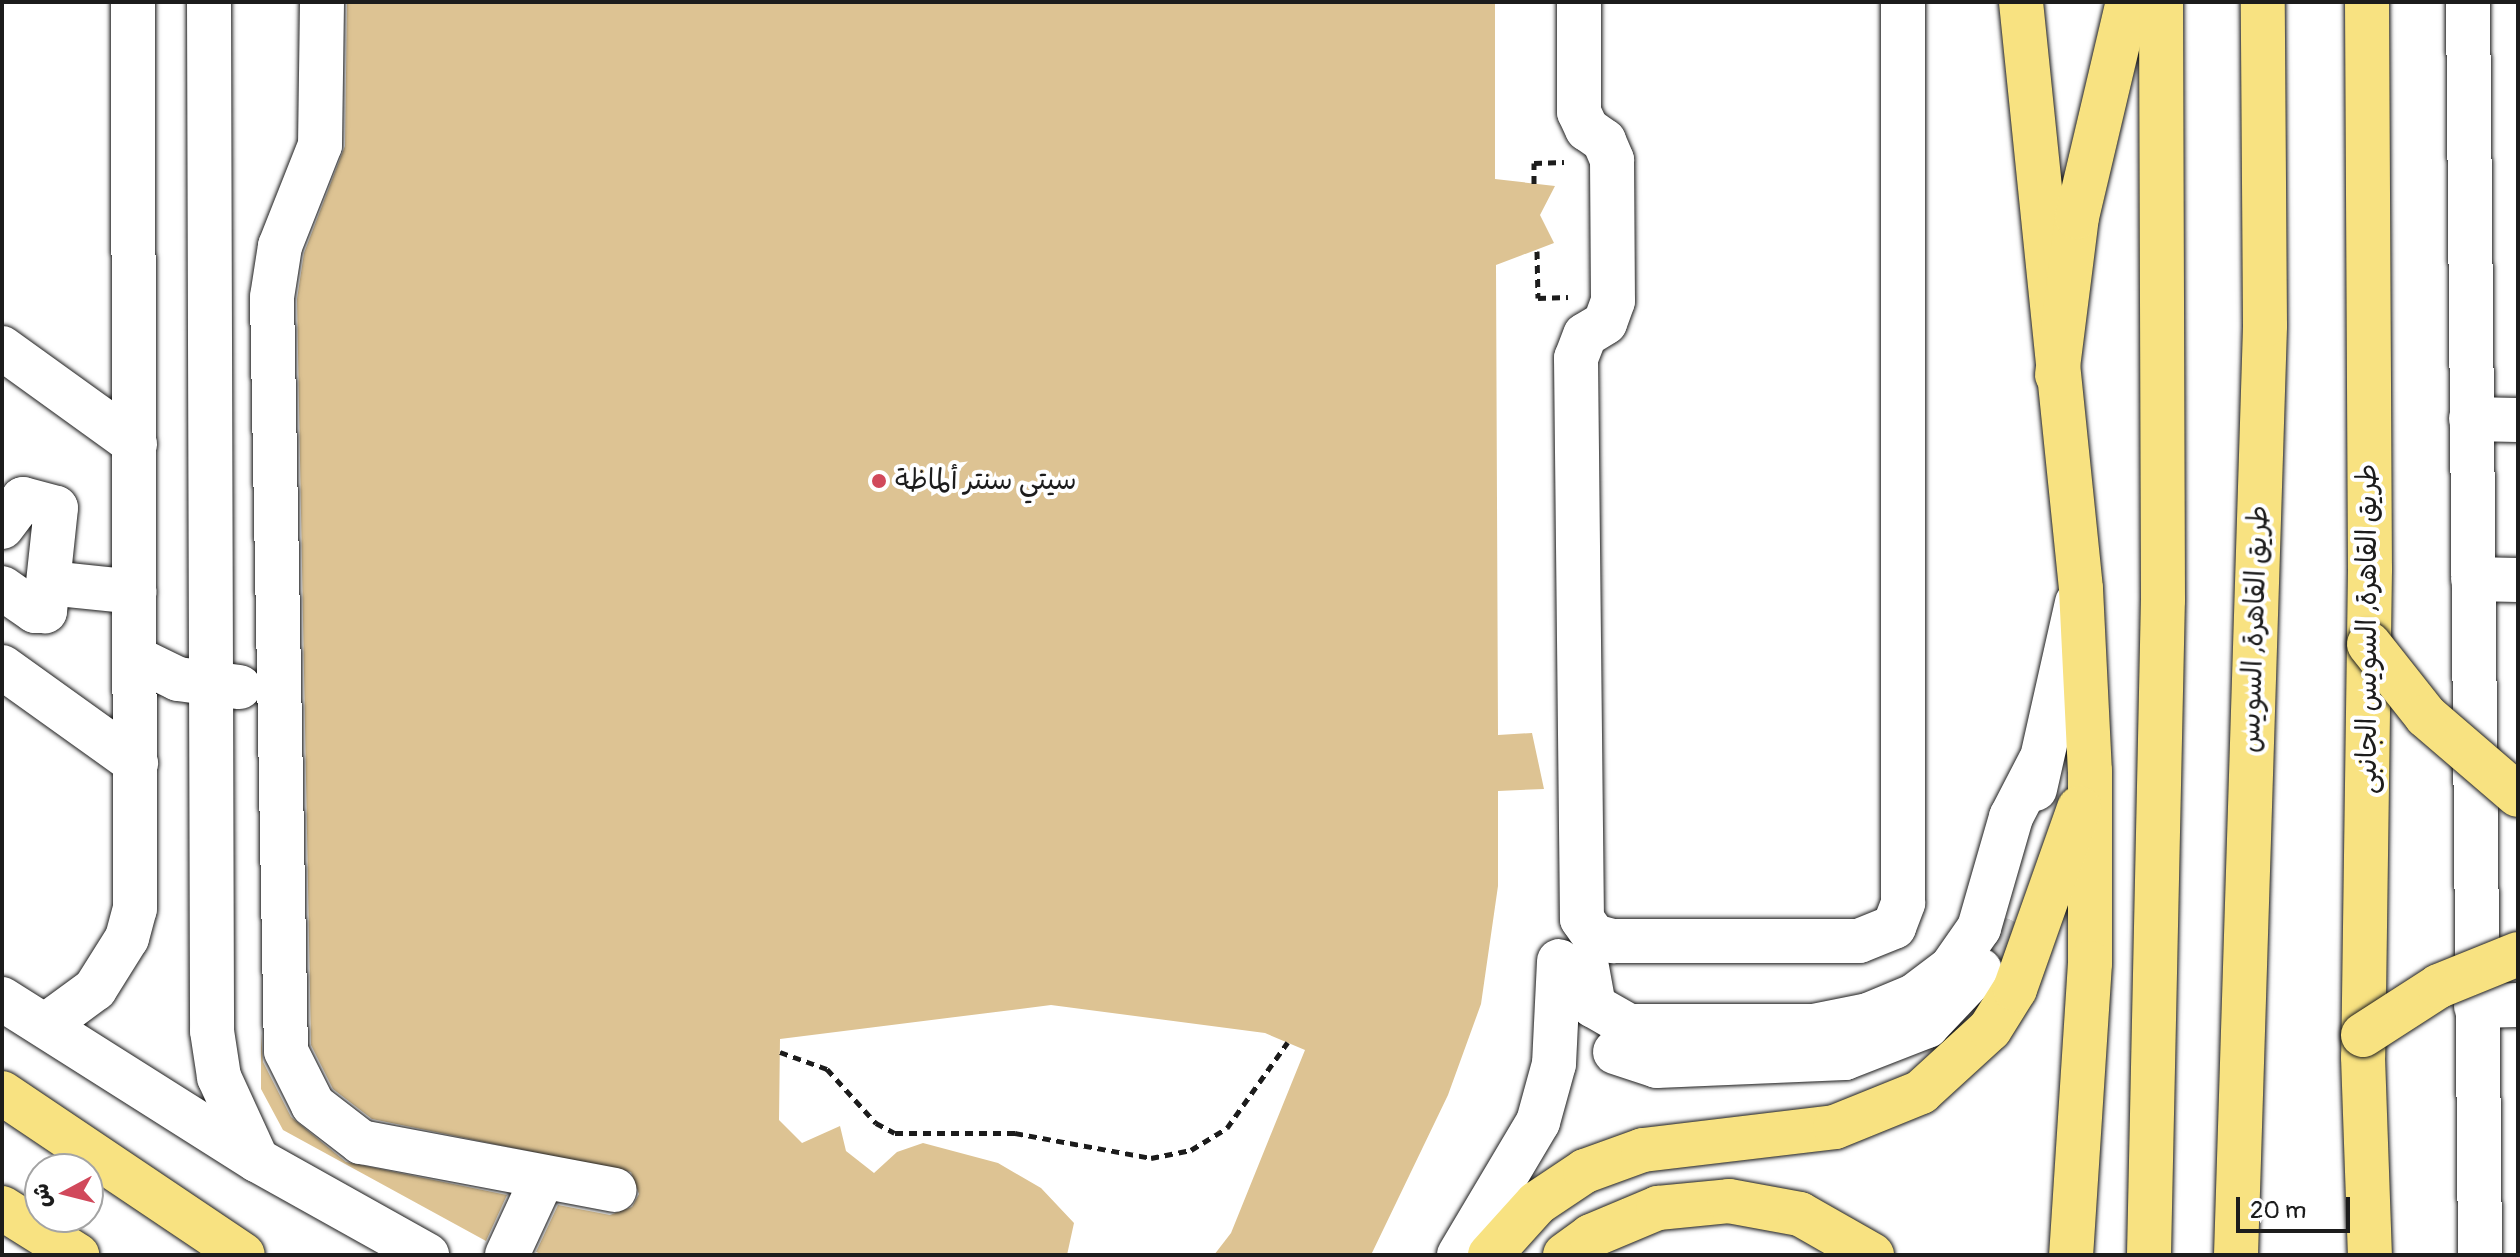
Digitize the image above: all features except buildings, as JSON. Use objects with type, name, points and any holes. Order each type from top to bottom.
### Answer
[{"type":"main road","points":[[2021,2],[2081,589],[2090,771],[2090,963],[2071,1255]]},
{"type":"main road","points":[[2057,375],[2080,201],[2128,2]]},
{"type":"main road","points":[[2149,1255],[2163,600],[2161,2]]},
{"type":"main road","name":"طريق القاهرة, السويس","points":[[2236,1255],[2265,325],[2263,2]]},
{"type":"main road","name":"طريق القاهرة, السويس الجانبى","points":[[2367,2],[2369,644],[2363,1035],[2370,1255]]},
{"type":"main road","points":[[2369,644],[2426,716],[2518,795]]},
{"type":"main road","points":[[1490,1255],[1537,1203],[1585,1171],[1643,1150],[1835,1127],[1921,1092],[1958,1064],[1990,1029],[2033,952],[2090,771]]},
{"type":"main road","points":[[2363,1035],[2439,986],[2518,954]]},
{"type":"main road","points":[[2,1093],[243,1255]]},
{"type":"main road","points":[[1565,1255],[1624,1220],[1658,1208],[1729,1201],[1800,1214],[1872,1255]]},
{"type":"main road","points":[[2,1208],[56,1248]]},
{"type":"street","points":[[46,1025],[95,989],[127,938],[137,879],[133,2]]},
{"type":"street","points":[[209,2],[212,1031],[219,1077],[257,1160]]},
{"type":"street","points":[[322,2],[320,145],[280,246],[272,297],[275,688],[283,1020],[296,1080],[313,1105],[361,1142],[614,1190]]},
{"type":"street","points":[[1579,2],[1579,112],[1587,129],[1604,141],[1612,160],[1613,295],[1612,313],[1585,335],[1576,358],[1582,919],[1594,936],[1613,941],[1859,941],[1884,936],[1903,903],[1903,2]]},
{"type":"street","points":[[2468,2],[2473,579],[2497,1006],[2480,1255]]},
{"type":"street","points":[[2,348],[135,444]]},
{"type":"street","points":[[2471,419],[2518,420]]},
{"type":"street","points":[[2,527],[23,499],[56,508],[49,583],[42,613],[2,588]]},
{"type":"street","points":[[2473,579],[2518,580]]},
{"type":"street","points":[[49,583],[135,592]]},
{"type":"street","points":[[2009,911],[2040,761],[2081,589]]},
{"type":"street","points":[[135,658],[178,679],[212,687],[275,688]]},
{"type":"street","points":[[2,667],[136,763]]},
{"type":"street","points":[[1459,1255],[1538,1122],[1572,962],[1594,1006],[1629,1026],[1813,1026],[1868,1015],[1914,996],[1951,968],[1979,928],[2011,817],[2040,761]]},
{"type":"street","points":[[1615,1052],[1657,1066],[1808,1063],[1874,1051],[1951,1007],[1988,958]]},
{"type":"street","points":[[2,999],[257,1160],[427,1255]]},
{"type":"street","points":[[507,1255],[543,1177]]},
{"type":"path","points":[[1537,251],[1538,298],[1613,295]]},
{"type":"path","points":[[780,1052],[827,1069],[858,1096],[876,1123],[895,1133],[1015,1133],[1151,1158],[1191,1150],[1227,1128],[1288,1042]]},
{"type":"tunnel","points":[[1988,958],[2009,911]]},
{"type":"place","name":"سيتي سنتر ألماظة","points":[[879,481]]}]
